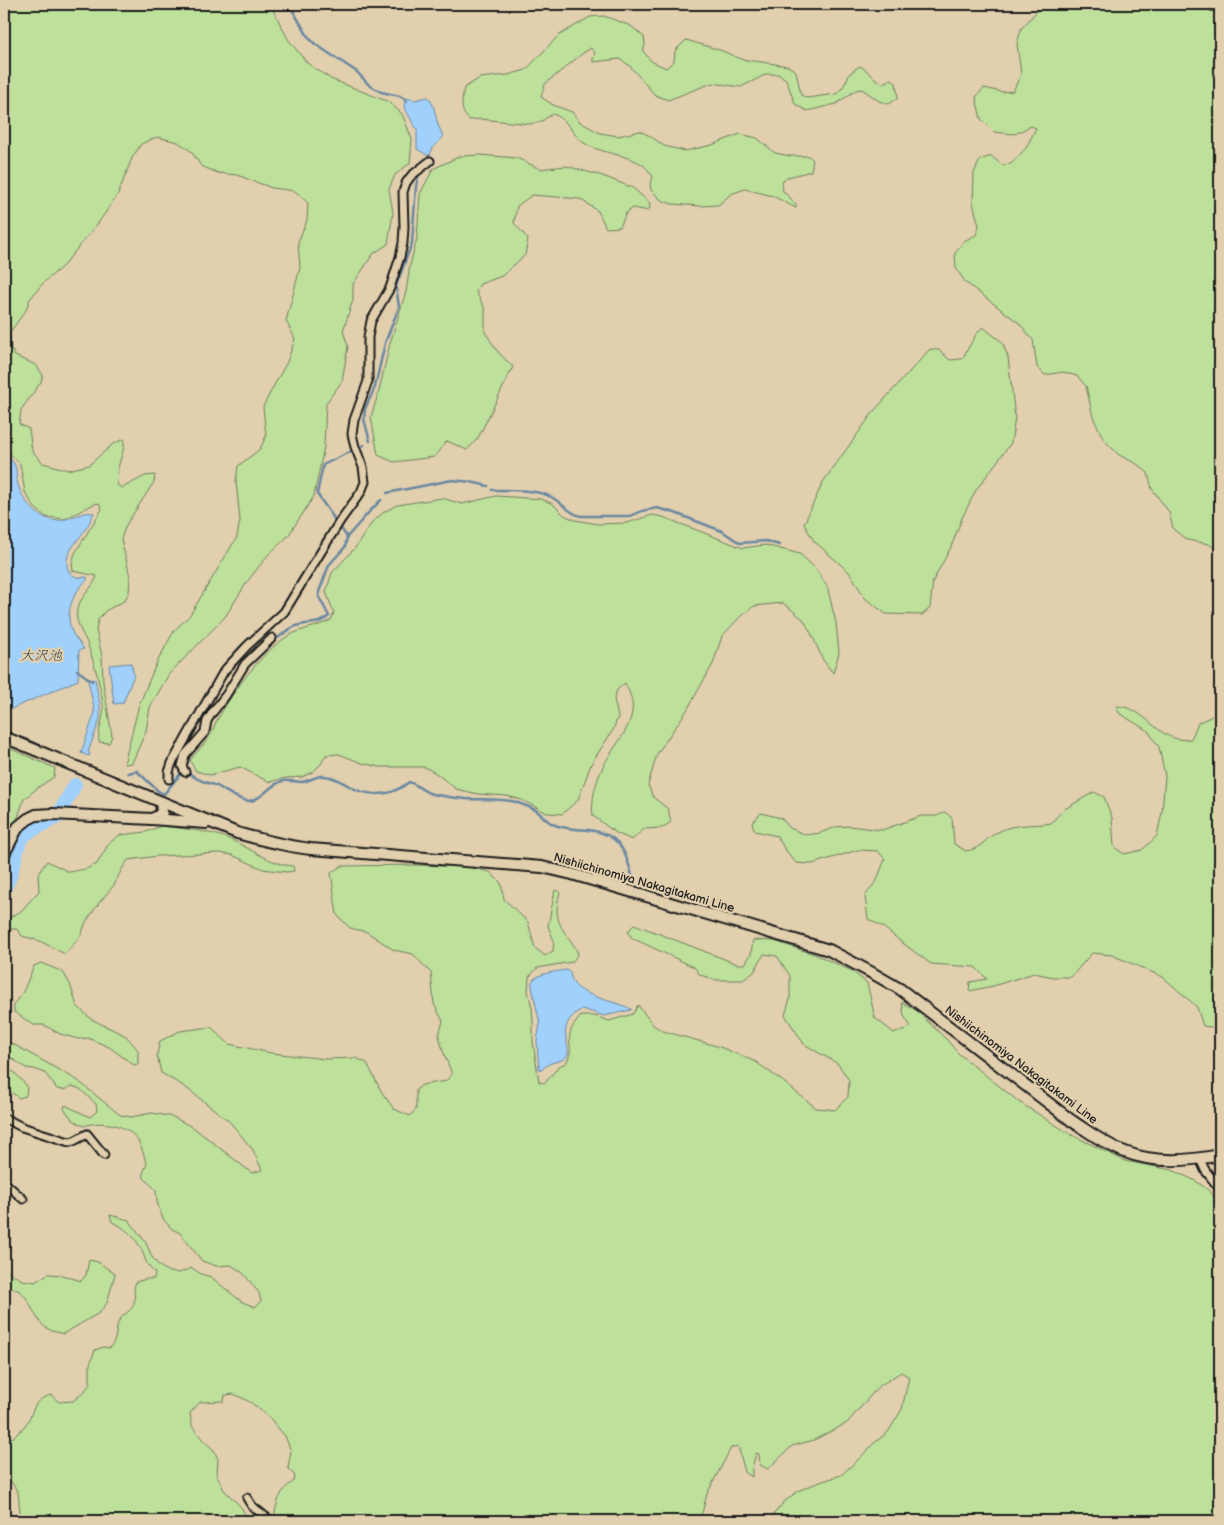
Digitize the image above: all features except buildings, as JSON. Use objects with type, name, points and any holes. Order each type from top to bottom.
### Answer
[{"type":"main road","name":"Nishiichinomiya Nakagitakami Line","points":[[4,737],[237,833],[285,846],[511,864],[557,870],[829,950],[900,990],[1072,1121],[1102,1140],[1126,1152],[1150,1159],[1200,1159],[1220,1155]]},
{"type":"main road","points":[[152,819],[162,812],[162,802]]},
{"type":"main road","points":[[4,854],[14,833],[22,822],[36,815],[58,814],[212,822]]},
{"type":"street","points":[[1209,4],[1220,6]]},
{"type":"street","points":[[170,779],[169,772],[172,763],[224,671],[240,653],[284,612],[340,521],[361,492],[365,482],[363,467],[352,434],[354,420],[368,381],[367,356],[371,321],[390,288],[400,257],[403,235],[403,192],[406,183],[411,176],[430,161]]},
{"type":"street","points":[[185,772],[182,766],[185,755],[205,732],[207,721],[212,713],[226,695],[245,664],[272,638]]},
{"type":"street","points":[[4,1118],[22,1127],[69,1142],[87,1134],[104,1155]]},
{"type":"street","points":[[1200,1159],[1205,1170],[1220,1189]]},
{"type":"street","points":[[4,1182],[23,1199]]},
{"type":"street","points":[[247,1498],[252,1506],[271,1521]]},
{"type":"green space","points":[[4,4],[270,4],[288,39],[307,63],[331,79],[389,102],[402,114],[412,139],[410,163],[395,175],[389,189],[393,213],[388,244],[373,254],[353,284],[353,300],[343,331],[348,346],[342,381],[326,403],[324,447],[314,496],[288,536],[268,555],[247,582],[225,617],[169,674],[150,707],[146,731],[132,763],[124,764],[139,705],[156,664],[174,631],[190,615],[237,537],[240,520],[236,482],[238,466],[260,449],[266,436],[263,407],[287,362],[295,339],[286,321],[300,268],[298,242],[307,220],[308,203],[295,191],[272,188],[237,175],[218,173],[201,166],[191,151],[178,142],[157,137],[141,144],[132,158],[118,194],[99,222],[63,266],[44,282],[30,299],[26,310],[10,332],[10,347],[15,356],[36,365],[43,375],[41,382],[21,410],[19,424],[29,429],[32,451],[43,463],[68,470],[89,465],[113,444],[124,439],[124,447],[118,468],[117,485],[122,488],[145,476],[155,475],[154,482],[126,525],[121,539],[130,576],[129,593],[124,601],[105,611],[98,620],[96,630],[102,656],[103,682],[112,736],[109,743],[99,742],[103,709],[102,697],[91,655],[78,625],[76,614],[79,604],[97,576],[73,571],[72,563],[75,553],[102,509],[99,503],[65,519],[46,517],[34,507],[25,492],[20,464],[4,447]]},
{"type":"green space","points":[[1043,4],[1220,4],[1220,552],[1209,544],[1187,540],[1173,529],[1169,512],[1152,489],[1148,473],[1137,464],[1119,455],[1104,440],[1093,417],[1086,386],[1077,376],[1063,372],[1045,375],[1037,367],[1033,340],[1019,323],[965,282],[956,268],[955,253],[964,241],[976,235],[979,226],[973,203],[974,173],[980,160],[991,156],[1002,165],[1011,164],[1026,148],[1036,128],[1031,126],[1015,134],[994,132],[981,119],[976,97],[984,88],[1002,92],[1013,91],[1021,74],[1017,44],[1021,29]]},
{"type":"green space","points":[[604,16],[631,26],[644,37],[645,45],[643,51],[651,61],[666,68],[674,61],[675,51],[686,40],[720,50],[741,59],[788,66],[796,71],[801,95],[807,98],[836,94],[843,87],[850,73],[860,66],[883,83],[891,79],[896,83],[898,98],[889,104],[879,101],[862,89],[856,90],[836,104],[807,111],[795,104],[786,79],[778,74],[767,74],[741,87],[712,83],[668,100],[655,95],[630,66],[620,59],[593,62],[595,53],[591,48],[545,84],[541,97],[553,105],[572,112],[580,122],[600,133],[618,136],[640,131],[664,146],[685,151],[712,145],[740,134],[757,138],[775,153],[790,156],[809,156],[813,160],[811,171],[788,177],[782,182],[783,191],[796,204],[796,208],[773,196],[745,189],[731,194],[718,205],[672,204],[661,200],[651,190],[650,184],[653,177],[643,165],[630,158],[591,147],[580,140],[566,122],[557,116],[552,114],[542,121],[530,124],[480,119],[470,120],[464,114],[462,106],[464,88],[480,78],[508,75],[526,70],[558,36],[590,17]]},
{"type":"green space","points":[[480,155],[517,158],[540,169],[566,166],[603,176],[633,188],[650,203],[649,211],[633,208],[626,213],[620,227],[606,228],[598,211],[580,199],[532,195],[517,206],[514,223],[528,239],[525,255],[502,276],[480,284],[476,292],[485,309],[485,332],[498,352],[513,367],[478,438],[467,450],[447,441],[435,457],[394,462],[378,455],[371,417],[390,343],[406,292],[417,238],[420,194],[433,169],[460,156]]},
{"type":"green space","points":[[983,327],[1002,342],[1008,357],[1015,418],[1011,443],[976,490],[962,518],[951,547],[933,581],[930,608],[922,615],[886,614],[865,598],[850,573],[814,541],[804,524],[823,482],[874,411],[930,349],[939,350],[950,360],[962,359],[977,333]]},
{"type":"green space","points":[[496,496],[541,499],[553,504],[564,515],[575,520],[598,524],[627,523],[652,515],[663,517],[743,548],[765,545],[800,554],[815,568],[827,586],[836,623],[839,653],[833,673],[823,660],[803,619],[783,603],[754,606],[742,615],[722,636],[713,664],[687,710],[657,754],[648,785],[653,797],[668,809],[671,822],[662,828],[644,829],[632,840],[616,833],[593,816],[594,793],[601,771],[630,720],[632,701],[625,683],[617,690],[614,699],[618,717],[613,730],[591,764],[578,800],[562,814],[547,813],[522,800],[507,796],[478,794],[456,789],[425,767],[380,767],[362,763],[339,754],[326,755],[313,772],[302,777],[269,782],[240,767],[210,775],[196,771],[190,761],[212,733],[230,698],[254,666],[272,648],[288,636],[331,620],[334,613],[326,592],[332,573],[355,548],[373,521],[397,505],[442,498],[462,504]]},
{"type":"green space","points":[[1116,706],[1128,708],[1136,712],[1165,734],[1172,738],[1181,739],[1191,739],[1198,723],[1220,712],[1220,1026],[1217,1028],[1203,1026],[1197,1007],[1163,977],[1112,955],[1092,953],[1071,977],[1053,977],[1034,973],[993,986],[969,991],[970,982],[987,979],[975,967],[931,964],[883,927],[868,919],[865,896],[877,880],[885,859],[878,851],[858,850],[812,864],[796,863],[777,836],[755,831],[752,823],[761,813],[781,818],[790,828],[806,835],[820,833],[836,827],[849,826],[882,830],[921,816],[937,816],[945,812],[952,818],[954,844],[966,851],[976,848],[1006,828],[1051,823],[1063,810],[1094,792],[1104,797],[1112,818],[1114,847],[1124,854],[1142,850],[1157,836],[1162,812],[1165,776],[1159,747],[1148,731],[1119,713]]},
{"type":"green space","points":[[4,746],[55,768],[54,777],[24,799],[18,817],[4,843]]},
{"type":"green space","points":[[161,826],[195,830],[221,836],[237,842],[268,859],[293,866],[294,871],[286,872],[263,869],[232,855],[220,853],[158,856],[128,860],[114,885],[86,922],[80,937],[65,954],[40,941],[22,936],[17,929],[11,929],[4,938],[4,919],[6,920],[21,911],[39,891],[38,874],[47,861],[69,872],[86,869],[97,864],[109,843],[120,835],[146,832]]},
{"type":"green space","points":[[416,865],[468,867],[490,872],[501,883],[504,899],[528,922],[535,948],[545,956],[553,951],[554,941],[548,926],[555,890],[560,892],[557,905],[559,921],[578,954],[572,962],[537,968],[529,977],[528,991],[532,1008],[533,1042],[539,1082],[545,1083],[559,1066],[566,1063],[570,1051],[571,1031],[581,1016],[595,1016],[609,1021],[633,1014],[638,1005],[653,1025],[663,1031],[720,1047],[756,1062],[816,1108],[835,1110],[848,1097],[849,1080],[838,1064],[804,1044],[785,1015],[790,999],[790,976],[777,956],[764,954],[754,972],[743,980],[716,980],[700,975],[694,967],[632,938],[628,932],[634,924],[737,964],[745,964],[751,954],[753,940],[774,941],[817,955],[852,971],[867,983],[875,1018],[894,1033],[911,1027],[904,1016],[902,1002],[917,1011],[959,1054],[1019,1102],[1070,1134],[1125,1161],[1172,1170],[1194,1180],[1210,1191],[1220,1205],[1220,1521],[768,1521],[784,1502],[798,1491],[841,1475],[888,1432],[902,1409],[909,1377],[901,1372],[878,1387],[847,1423],[814,1440],[792,1446],[768,1469],[760,1465],[759,1454],[756,1453],[752,1477],[745,1472],[738,1446],[731,1448],[707,1494],[700,1521],[271,1521],[274,1519],[282,1493],[294,1481],[295,1476],[288,1468],[291,1451],[285,1436],[268,1416],[250,1402],[234,1394],[225,1395],[224,1401],[200,1402],[190,1413],[192,1426],[214,1450],[218,1459],[217,1475],[224,1490],[241,1507],[247,1517],[254,1521],[13,1521],[20,1512],[18,1492],[4,1471],[4,1417],[6,1438],[12,1438],[25,1426],[40,1400],[51,1395],[59,1402],[73,1401],[83,1393],[90,1384],[90,1364],[95,1350],[103,1347],[110,1348],[113,1344],[119,1321],[133,1306],[136,1282],[154,1279],[155,1273],[148,1264],[138,1243],[126,1230],[112,1222],[110,1215],[129,1220],[146,1243],[158,1265],[169,1272],[179,1273],[192,1268],[201,1274],[211,1277],[242,1302],[255,1307],[261,1301],[259,1293],[243,1273],[231,1265],[216,1266],[202,1261],[180,1233],[172,1229],[163,1219],[157,1202],[156,1190],[144,1178],[143,1173],[147,1164],[138,1141],[132,1133],[112,1124],[97,1123],[84,1126],[73,1120],[64,1109],[65,1105],[90,1117],[97,1111],[96,1104],[80,1089],[72,1086],[64,1090],[57,1089],[45,1073],[26,1068],[4,1053],[4,1039],[77,1080],[120,1115],[131,1117],[152,1113],[173,1117],[194,1128],[252,1173],[262,1170],[253,1150],[229,1121],[185,1087],[161,1073],[157,1055],[160,1041],[180,1031],[211,1027],[229,1044],[271,1053],[326,1059],[356,1058],[367,1063],[381,1091],[394,1109],[410,1116],[416,1109],[416,1090],[422,1085],[446,1081],[452,1074],[439,1035],[443,1021],[434,1004],[431,973],[413,954],[394,950],[367,932],[350,928],[337,915],[331,873],[341,866]]},
{"type":"green space","points":[[41,963],[63,972],[70,984],[77,1006],[91,1019],[126,1036],[138,1050],[138,1064],[134,1065],[109,1047],[88,1038],[78,1039],[60,1034],[44,1025],[34,1025],[14,1012],[14,1004],[23,992],[34,966]]},
{"type":"green space","points":[[4,1068],[14,1072],[27,1086],[26,1096],[19,1098],[4,1087]]},
{"type":"green space","points":[[89,1260],[98,1262],[115,1274],[107,1303],[99,1313],[63,1334],[50,1330],[42,1324],[20,1292],[13,1288],[4,1288],[4,1272],[6,1270],[22,1280],[35,1282],[48,1274],[62,1275],[81,1281],[86,1275]]},
{"type":"water","points":[[401,97],[415,100],[428,97],[432,103],[443,137],[433,148],[429,156],[417,149],[417,130],[404,107],[405,100]]},
{"type":"water","name":"大沢池","points":[[4,454],[14,464],[17,481],[25,500],[40,515],[52,520],[63,520],[84,513],[94,513],[67,559],[69,571],[73,575],[87,577],[87,580],[71,603],[69,618],[72,632],[84,649],[79,650],[78,680],[4,712]]},
{"type":"water","points":[[131,663],[134,675],[123,703],[114,704],[109,665]]},
{"type":"water","points":[[95,679],[100,705],[100,719],[88,752],[90,753],[89,756],[81,753],[94,715],[88,680]]},
{"type":"water","points":[[565,970],[569,971],[573,982],[583,991],[625,1006],[631,1010],[604,1016],[582,1009],[568,1023],[566,1036],[568,1053],[566,1057],[548,1064],[542,1070],[539,1069],[537,1041],[540,1024],[532,982],[541,975]]},
{"type":"waterway","points":[[289,4],[309,38],[315,44],[357,72],[369,85],[381,92],[400,96],[407,101]]},
{"type":"waterway","points":[[370,441],[364,419],[365,409],[375,387],[385,343],[399,307],[396,286],[412,243],[416,186],[419,173]]},
{"type":"waterway","points":[[347,537],[317,494],[323,465],[364,445]]},
{"type":"waterway","points":[[387,493],[452,480],[488,486]]},
{"type":"waterway","points":[[492,490],[523,490],[545,494],[573,513],[581,516],[630,516],[657,508],[722,531],[740,543],[766,541],[779,545]]},
{"type":"waterway","points":[[273,641],[298,625],[320,622],[329,616],[319,597],[329,565],[345,547],[347,537],[381,500]]},
{"type":"waterway","points":[[244,672],[251,662]]},
{"type":"waterway","points":[[77,670],[92,681]]},
{"type":"waterway","points":[[128,773],[137,771],[158,791],[164,794],[186,767],[190,755],[207,734]]},
{"type":"waterway","points":[[187,770],[197,778],[248,801],[257,799],[282,781],[302,782],[328,776],[354,789],[372,794],[390,792],[409,782],[432,794],[466,799],[516,802],[537,811],[547,821],[555,825],[607,835],[619,844],[623,850],[632,875]]},
{"type":"waterway","points":[[4,889],[10,877],[20,840],[27,833],[57,817],[75,785]]}]
